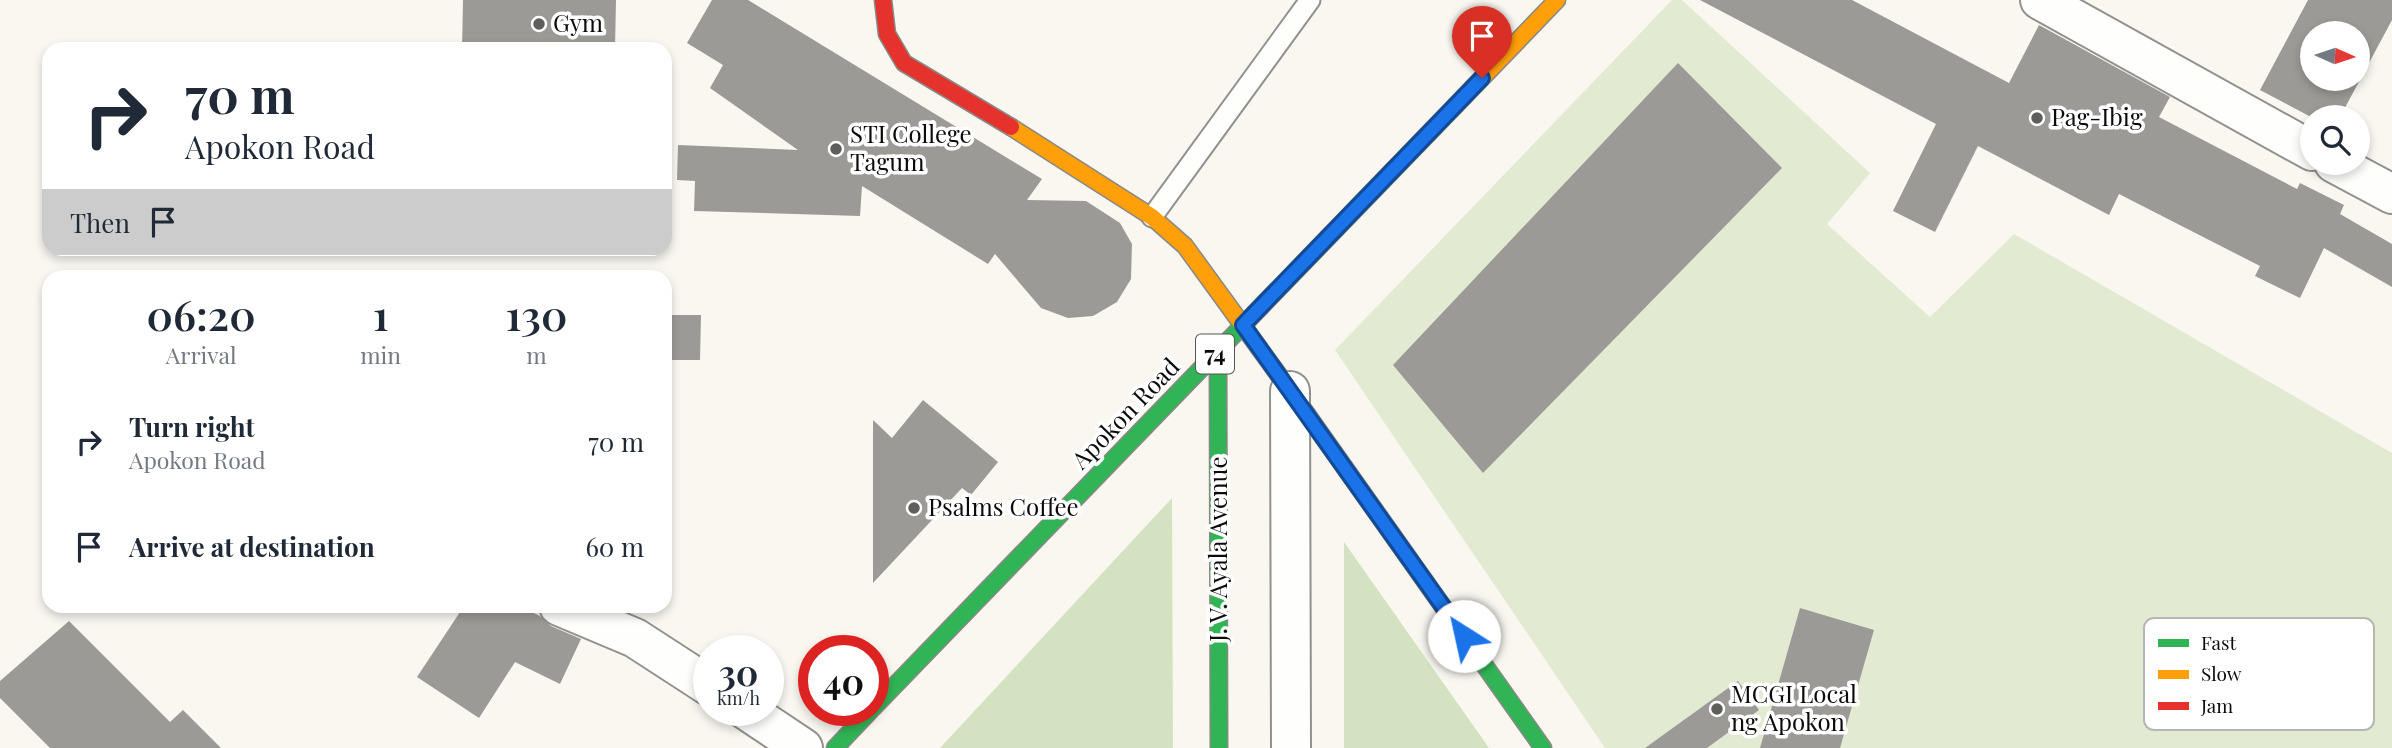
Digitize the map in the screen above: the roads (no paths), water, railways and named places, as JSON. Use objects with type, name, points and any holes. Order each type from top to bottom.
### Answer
[{"type":"main road","points":[[883,0],[885,31],[892,48],[904,63],[1047,149],[1152,217],[1185,246],[1543,748]]},
{"type":"main road","name":"Apokon Road","points":[[889,691],[1557,0]]},
{"type":"main road","name":"J. V. Ayala Avenue","points":[[1218,351],[1219,748]]},
{"type":"main road","name":"Apokon Road","points":[[835,748],[856,726]]},
{"type":"street","points":[[2040,0],[2300,143]]},
{"type":"street","points":[[2356,175],[2392,194]]},
{"type":"street","points":[[1290,390],[1291,748]]},
{"type":"street","points":[[576,613],[635,638],[693,676]]},
{"type":"street","points":[[770,726],[803,748]]},
{"type":"lane","points":[[1152,217],[1310,0]]},
{"type":"place","name":"Gym","points":[[539,24]]},
{"type":"place","name":"Pag-Ibig","points":[[2037,118]]},
{"type":"place","name":"STI College Tagum","points":[[836,149]]},
{"type":"place","name":"Psalms Coffee","points":[[914,508]]},
{"type":"place","name":"MCGI Local ng Apokon","points":[[1717,709]]}]
